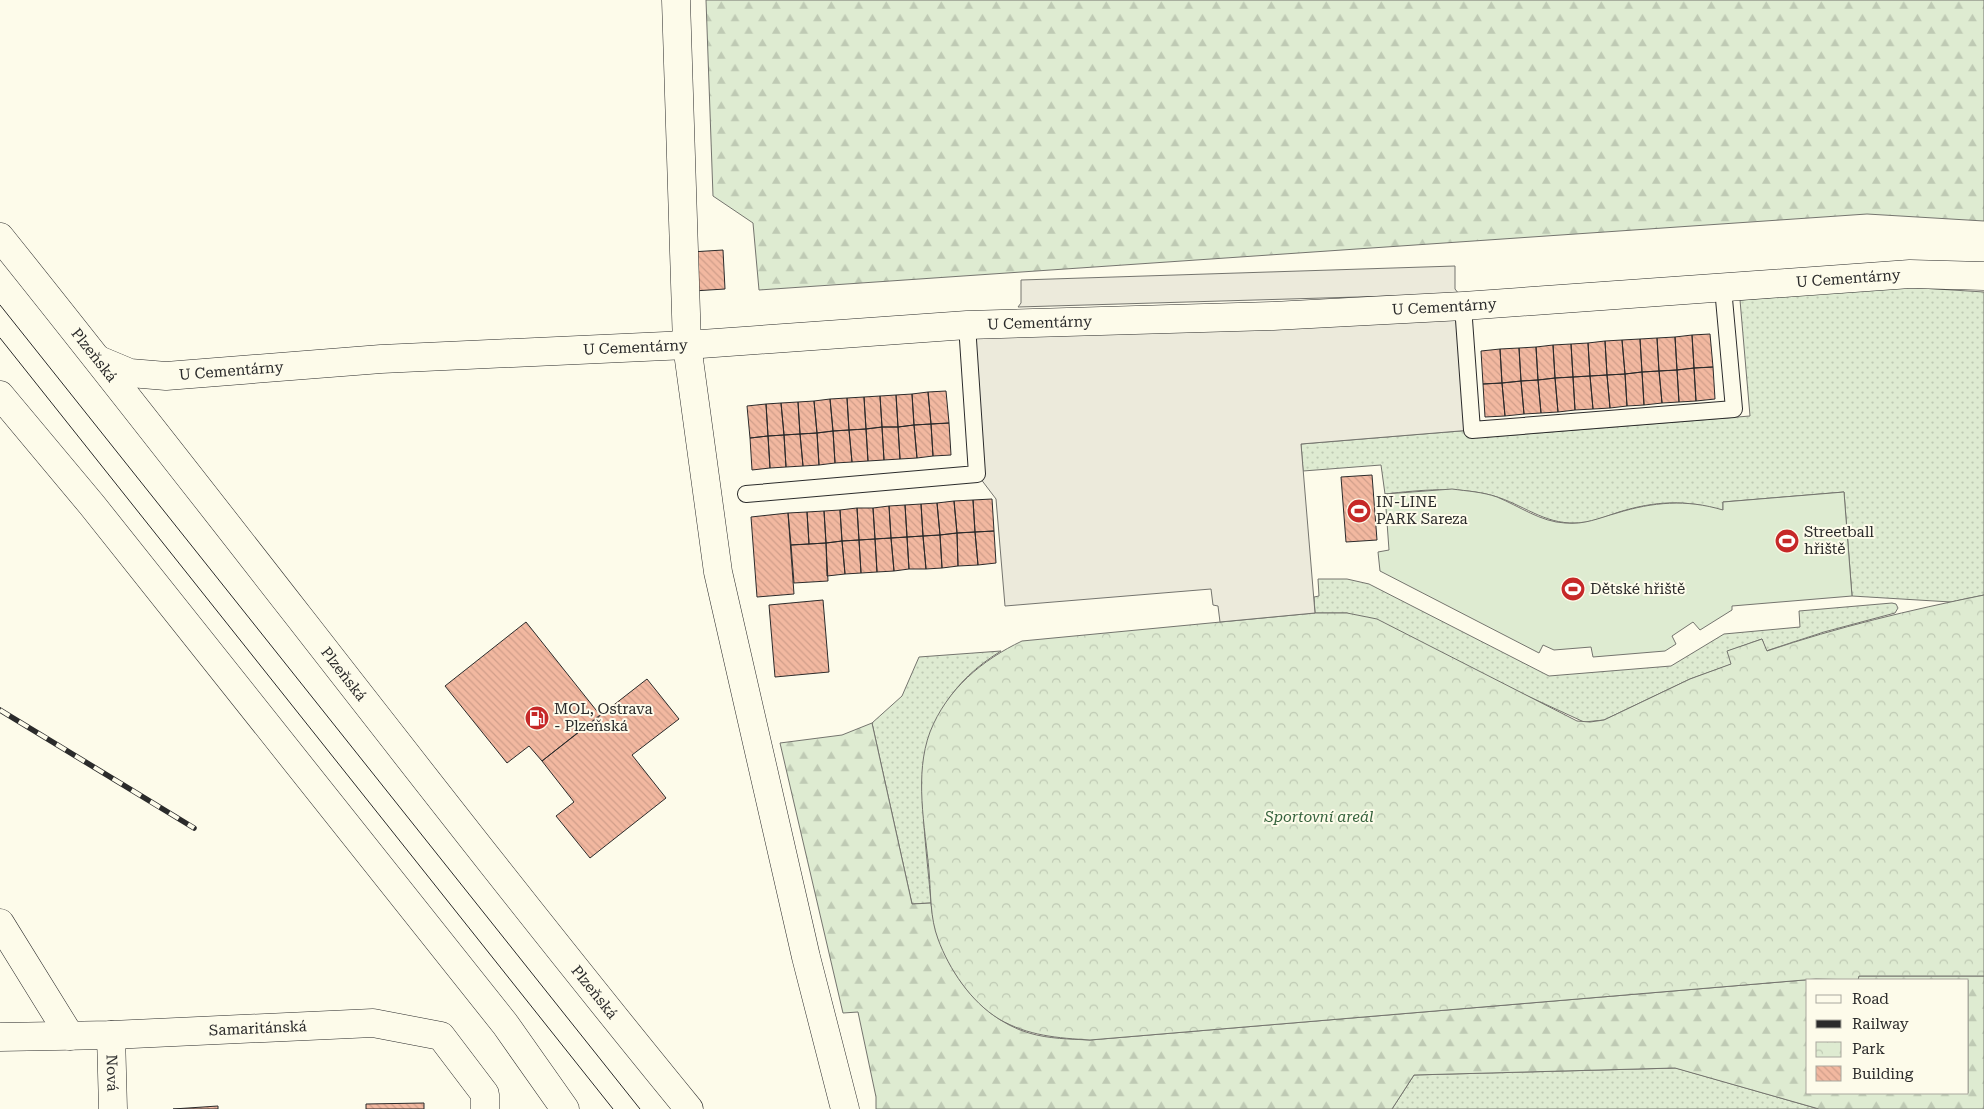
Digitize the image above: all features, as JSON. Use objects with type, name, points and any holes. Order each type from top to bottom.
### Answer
[{"type":"street","points":[[676,0],[687,345],[718,572],[806,957],[845,1109]]},
{"type":"street","name":"Plzeňská","points":[[0,237],[99,360],[597,997],[689,1109]]},
{"type":"street","name":"U Cementárny","points":[[99,360],[130,373],[166,376],[381,359],[687,345],[968,325],[1273,316],[1463,306],[1910,274],[1984,276]]},
{"type":"street","points":[[0,395],[92,505],[505,1024],[565,1109]]},
{"type":"street","points":[[0,923],[70,1036]]},
{"type":"street","name":"Samaritánská","points":[[0,1037],[111,1035],[373,1023],[441,1036],[485,1102]]},
{"type":"street","name":"Nová","points":[[111,1035],[113,1109]]},
{"type":"lane","points":[[1463,306],[1472,430],[1734,409],[1723,288]]},
{"type":"lane","points":[[746,494],[977,474],[968,325]]},
{"type":"green space","points":[[706,0],[1984,0],[1984,221],[1867,214],[759,290],[753,223],[713,196]]},
{"type":"green space","points":[[1905,287],[1984,292],[1984,595],[1951,602],[1852,596],[1844,492],[1723,502],[1723,511],[1684,503],[1658,504],[1632,508],[1592,521],[1575,523],[1553,520],[1504,499],[1467,491],[1412,491],[1385,494],[1381,465],[1303,471],[1301,444],[1472,430],[1487,437],[1750,416],[1740,300]]},
{"type":"green space","name":"Dětské hřiště","points":[[1452,489],[1492,495],[1547,520],[1572,523],[1591,521],[1630,509],[1657,504],[1696,504],[1723,510],[1723,502],[1844,492],[1852,596],[1732,606],[1732,610],[1700,630],[1693,622],[1672,636],[1676,644],[1665,651],[1593,657],[1591,647],[1554,650],[1543,645],[1539,653],[1380,571],[1378,552],[1389,550],[1385,494]]},
{"type":"green space","points":[[1318,579],[1347,579],[1369,584],[1549,676],[1671,666],[1724,634],[1800,627],[1799,611],[1892,603],[1896,604],[1898,608],[1895,613],[1824,632],[1766,651],[1762,639],[1728,651],[1732,664],[1690,679],[1604,720],[1584,722],[1347,613],[1315,613],[1314,597],[1319,596]]},
{"type":"green space","name":"Sportovní areál","points":[[1984,595],[1984,976],[1859,976],[1858,979],[1806,979],[1090,1040],[1032,1033],[1010,1025],[989,1012],[979,1004],[962,984],[948,962],[935,931],[922,801],[925,748],[937,717],[956,689],[993,657],[1022,641],[1315,613],[1347,613],[1377,619],[1577,721],[1590,722],[1604,720],[1690,679],[1731,664],[1727,651],[1762,639],[1767,651],[1820,634]]},
{"type":"green space","points":[[1001,651],[969,676],[946,702],[932,732],[925,763],[923,796],[924,830],[931,903],[912,904],[872,723],[902,696],[919,657]]},
{"type":"green space","points":[[872,723],[912,904],[931,903],[934,923],[950,964],[961,982],[975,999],[991,1014],[1009,1025],[1029,1033],[1052,1038],[1090,1040],[1806,980],[1806,1094],[1969,1094],[1969,979],[1858,979],[1858,976],[1984,976],[1984,1109],[1819,1109],[1675,1068],[1414,1075],[1392,1109],[876,1109],[876,1097],[858,1012],[843,1013],[780,743],[842,735]]},
{"type":"green space","points":[[1676,1068],[1819,1109],[1392,1109],[1414,1075]]},
{"type":"shaded area","points":[[1455,266],[1455,289],[1459,294],[1018,307],[1021,303],[1021,280]]},
{"type":"shaded area","points":[[1463,306],[1472,430],[1301,444],[1315,613],[1220,622],[1218,606],[1213,605],[1211,589],[1005,606],[996,499],[977,474],[967,325]]},
{"type":"building","points":[[723,250],[725,289],[693,291],[691,252]]},
{"type":"building","points":[[1710,334],[1713,367],[1694,368],[1692,335]]},
{"type":"building","points":[[1692,335],[1694,368],[1677,370],[1675,337]]},
{"type":"building","points":[[1675,337],[1677,370],[1659,371],[1657,338]]},
{"type":"building","points":[[1657,338],[1659,371],[1642,372],[1640,339]]},
{"type":"building","points":[[1640,339],[1642,372],[1625,374],[1622,340]]},
{"type":"building","points":[[1622,340],[1625,374],[1607,375],[1605,341]]},
{"type":"building","points":[[1605,341],[1607,375],[1590,376],[1588,343]]},
{"type":"building","points":[[1588,343],[1590,376],[1573,377],[1571,344]]},
{"type":"building","points":[[1571,344],[1573,377],[1555,378],[1553,345]]},
{"type":"building","points":[[1553,345],[1555,378],[1538,380],[1536,347]]},
{"type":"building","points":[[1536,347],[1538,380],[1521,381],[1519,348]]},
{"type":"building","points":[[1519,348],[1521,381],[1502,383],[1500,349]]},
{"type":"building","points":[[1500,349],[1502,383],[1483,384],[1481,351]]},
{"type":"building","points":[[1713,367],[1715,399],[1696,401],[1694,368]]},
{"type":"building","points":[[1694,368],[1696,401],[1679,402],[1677,370]]},
{"type":"building","points":[[1677,370],[1679,402],[1662,403],[1659,371]]},
{"type":"building","points":[[1659,371],[1662,403],[1644,405],[1642,372]]},
{"type":"building","points":[[1642,372],[1644,405],[1627,406],[1625,374]]},
{"type":"building","points":[[1625,374],[1627,406],[1610,408],[1607,375]]},
{"type":"building","points":[[1607,375],[1610,408],[1593,409],[1590,376]]},
{"type":"building","points":[[1590,376],[1593,409],[1575,410],[1573,377]]},
{"type":"building","points":[[1573,377],[1575,410],[1558,412],[1555,378]]},
{"type":"building","points":[[1555,378],[1558,412],[1541,413],[1538,380]]},
{"type":"building","points":[[1538,380],[1541,413],[1524,414],[1521,381]]},
{"type":"building","points":[[1521,381],[1524,414],[1505,416],[1502,383]]},
{"type":"building","points":[[1502,383],[1505,416],[1485,417],[1483,384]]},
{"type":"building","points":[[946,391],[949,423],[931,424],[928,392]]},
{"type":"building","points":[[928,392],[931,424],[914,425],[912,394]]},
{"type":"building","points":[[912,394],[914,425],[898,427],[896,395]]},
{"type":"building","points":[[896,395],[898,427],[882,427],[880,396]]},
{"type":"building","points":[[880,396],[882,427],[866,429],[864,397]]},
{"type":"building","points":[[864,397],[866,429],[849,430],[847,398]]},
{"type":"building","points":[[847,398],[849,430],[833,431],[830,399]]},
{"type":"building","points":[[830,399],[833,431],[817,433],[814,401]]},
{"type":"building","points":[[814,401],[817,433],[800,434],[798,402]]},
{"type":"building","points":[[798,402],[800,434],[784,435],[781,403]]},
{"type":"building","points":[[781,403],[784,435],[768,436],[766,404]]},
{"type":"building","points":[[766,404],[768,436],[750,438],[747,406]]},
{"type":"building","points":[[949,423],[951,455],[933,456],[931,424]]},
{"type":"building","points":[[931,424],[933,456],[917,458],[914,425]]},
{"type":"building","points":[[914,425],[917,458],[900,459],[898,427]]},
{"type":"building","points":[[882,427],[884,460],[868,461],[866,429]]},
{"type":"building","points":[[882,427],[898,427],[900,459],[884,460]]},
{"type":"building","points":[[866,429],[868,461],[852,462],[849,430]]},
{"type":"building","points":[[849,430],[852,462],[835,463],[833,431]]},
{"type":"building","points":[[833,431],[835,463],[819,465],[817,433]]},
{"type":"building","points":[[817,433],[819,465],[803,466],[800,434]]},
{"type":"building","points":[[800,434],[803,466],[786,467],[784,435]]},
{"type":"building","points":[[784,435],[786,467],[770,468],[768,436]]},
{"type":"building","points":[[768,436],[770,468],[752,470],[750,438]]},
{"type":"building","name":"IN-LINE PARK Sareza","points":[[1372,475],[1377,540],[1346,542],[1341,477]]},
{"type":"building","points":[[992,499],[994,531],[975,532],[973,500]]},
{"type":"building","points":[[973,500],[975,532],[957,533],[954,501]]},
{"type":"building","points":[[954,501],[957,533],[940,535],[937,503]]},
{"type":"building","points":[[937,503],[940,535],[923,536],[921,504]]},
{"type":"building","points":[[921,504],[923,536],[907,537],[905,505]]},
{"type":"building","points":[[905,505],[907,537],[891,538],[889,506]]},
{"type":"building","points":[[889,506],[891,538],[875,539],[873,508]]},
{"type":"building","points":[[857,508],[873,508],[875,539],[859,540]]},
{"type":"building","points":[[857,508],[859,540],[842,541],[840,510]]},
{"type":"building","points":[[840,510],[842,541],[826,543],[824,511]]},
{"type":"building","points":[[824,511],[826,543],[809,544],[807,512]]},
{"type":"building","points":[[807,512],[809,544],[791,545],[788,513]]},
{"type":"building","points":[[788,513],[794,594],[757,597],[751,517]]},
{"type":"building","points":[[994,531],[996,563],[978,565],[975,532]]},
{"type":"building","points":[[975,532],[978,565],[958,566],[957,533]]},
{"type":"building","points":[[957,533],[958,566],[942,568],[940,535]]},
{"type":"building","points":[[940,535],[942,568],[926,569],[923,536]]},
{"type":"building","points":[[923,536],[926,569],[909,569],[907,537]]},
{"type":"building","points":[[907,537],[909,569],[894,571],[891,538]]},
{"type":"building","points":[[891,538],[894,571],[877,572],[875,539]]},
{"type":"building","points":[[875,539],[877,572],[861,573],[859,540]]},
{"type":"building","points":[[859,540],[861,573],[845,574],[842,541]]},
{"type":"building","points":[[842,541],[845,574],[827,576],[826,543]]},
{"type":"building","points":[[826,543],[828,581],[794,583],[791,545]]},
{"type":"building","points":[[823,600],[829,672],[775,677],[769,605]]},
{"type":"building","points":[[526,622],[600,715],[542,761],[529,746],[507,763],[445,686]]},
{"type":"building","points":[[647,679],[679,719],[632,755],[666,798],[590,858],[556,816],[574,802],[542,761]]},
{"type":"building","points":[[424,1103],[424,1109],[366,1109],[366,1104]]},
{"type":"building","points":[[218,1106],[218,1109],[173,1109]]},
{"type":"tram line","points":[[0,305],[640,1109]]},
{"type":"tram line","points":[[0,338],[613,1109]]},
{"type":"railway","points":[[0,710],[194,828]]},
{"type":"place","name":"IN-LINE PARK Sareza","points":[[1359,511]]},
{"type":"place","name":"Streetball hřiště","points":[[1787,541]]},
{"type":"place","name":"Dětské hřiště","points":[[1573,589]]},
{"type":"place","name":"MOL, Ostrava - Plzeňská","points":[[537,718]]}]
